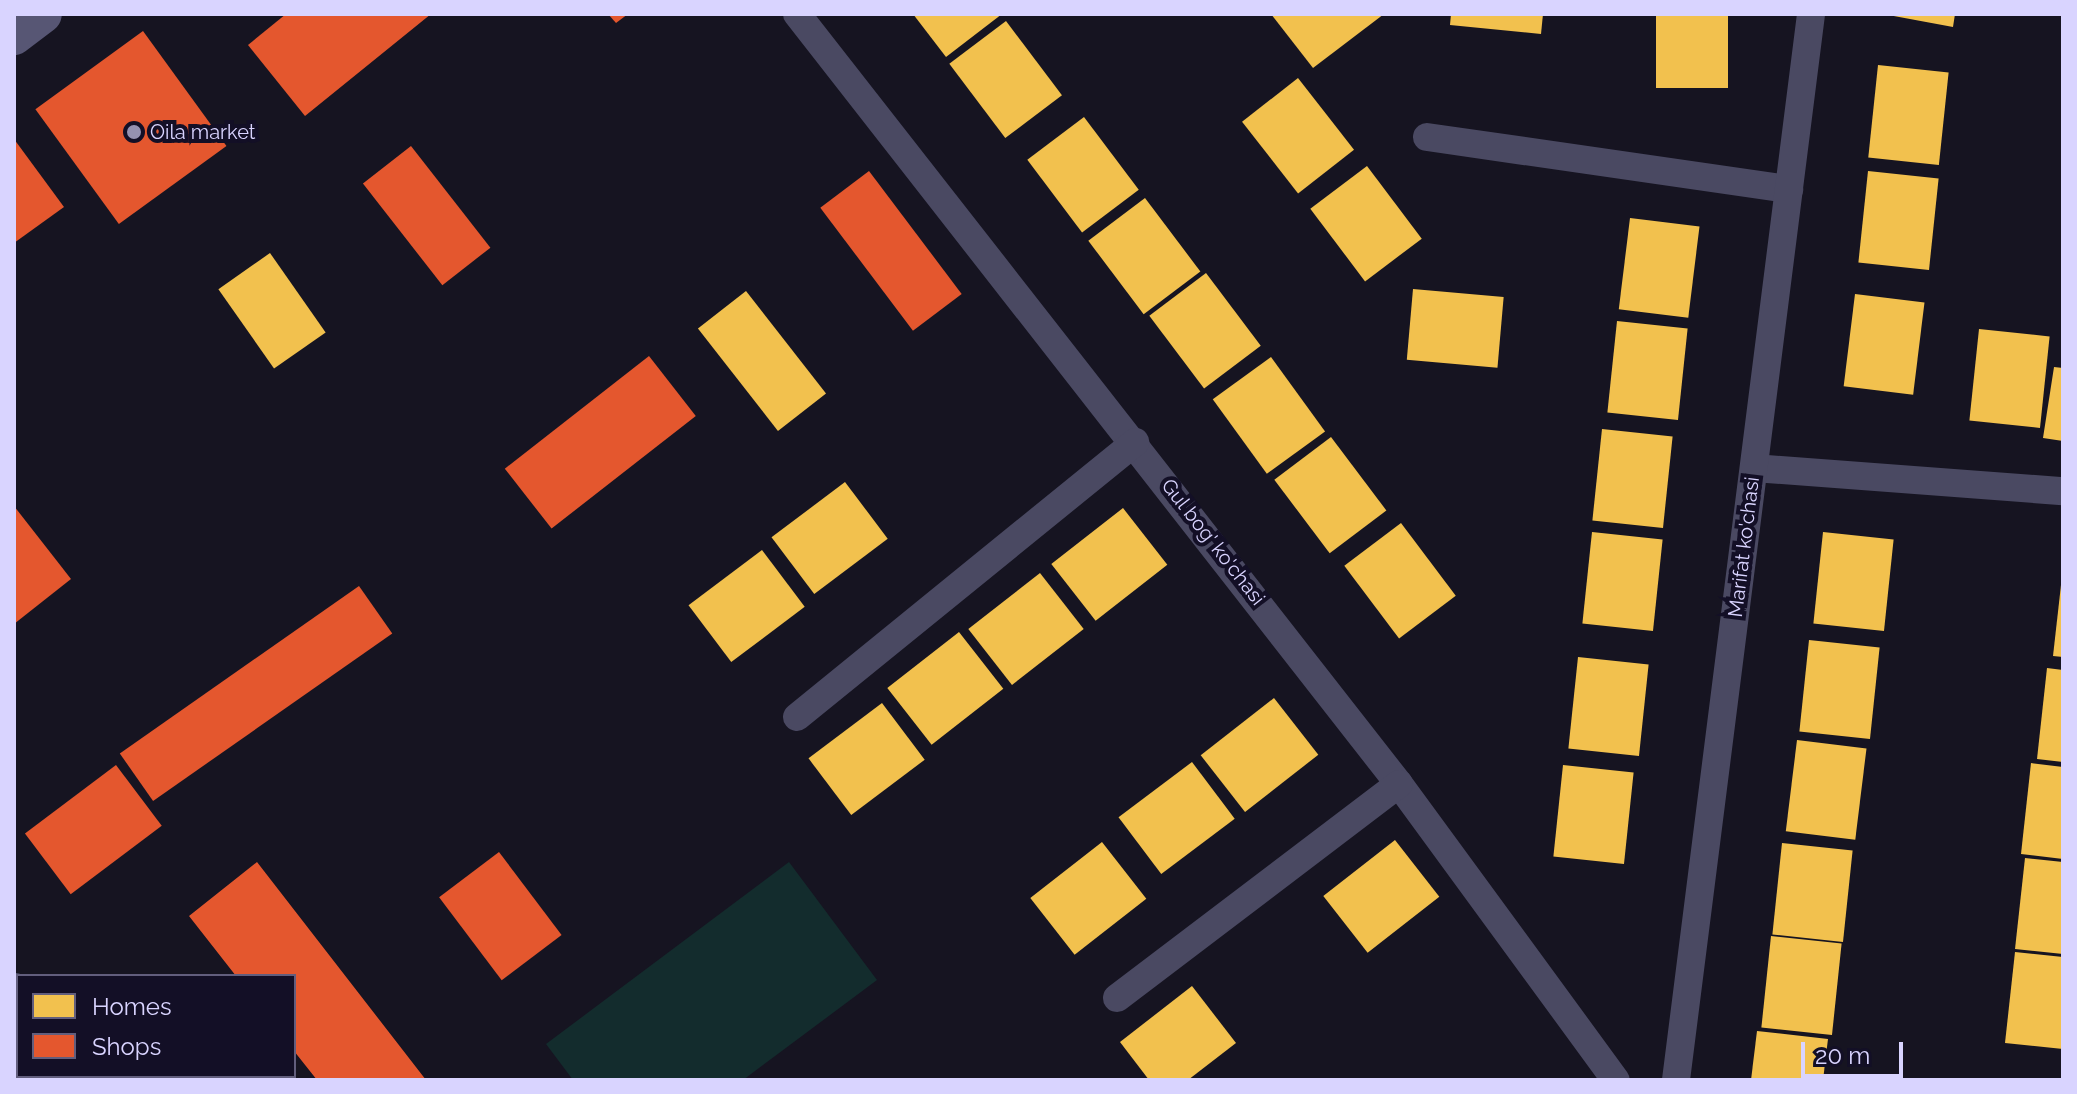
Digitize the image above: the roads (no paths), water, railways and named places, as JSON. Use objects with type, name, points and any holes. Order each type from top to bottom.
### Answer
[{"type":"main road","points":[[14,36],[43,14]]},
{"type":"street","name":"Gul bog' ko'chasi","points":[[797,14],[1135,442],[1399,784],[1616,1080]]},
{"type":"street","name":"Marifat ko'chasi","points":[[1676,1080],[1811,14]]},
{"type":"street","points":[[1427,137],[1789,189]]},
{"type":"street","points":[[797,717],[1135,442]]},
{"type":"street","points":[[1754,468],[2063,491]]},
{"type":"street","points":[[1117,998],[1399,784]]},
{"type":"place","name":"Oila market","points":[[134,132]]}]
